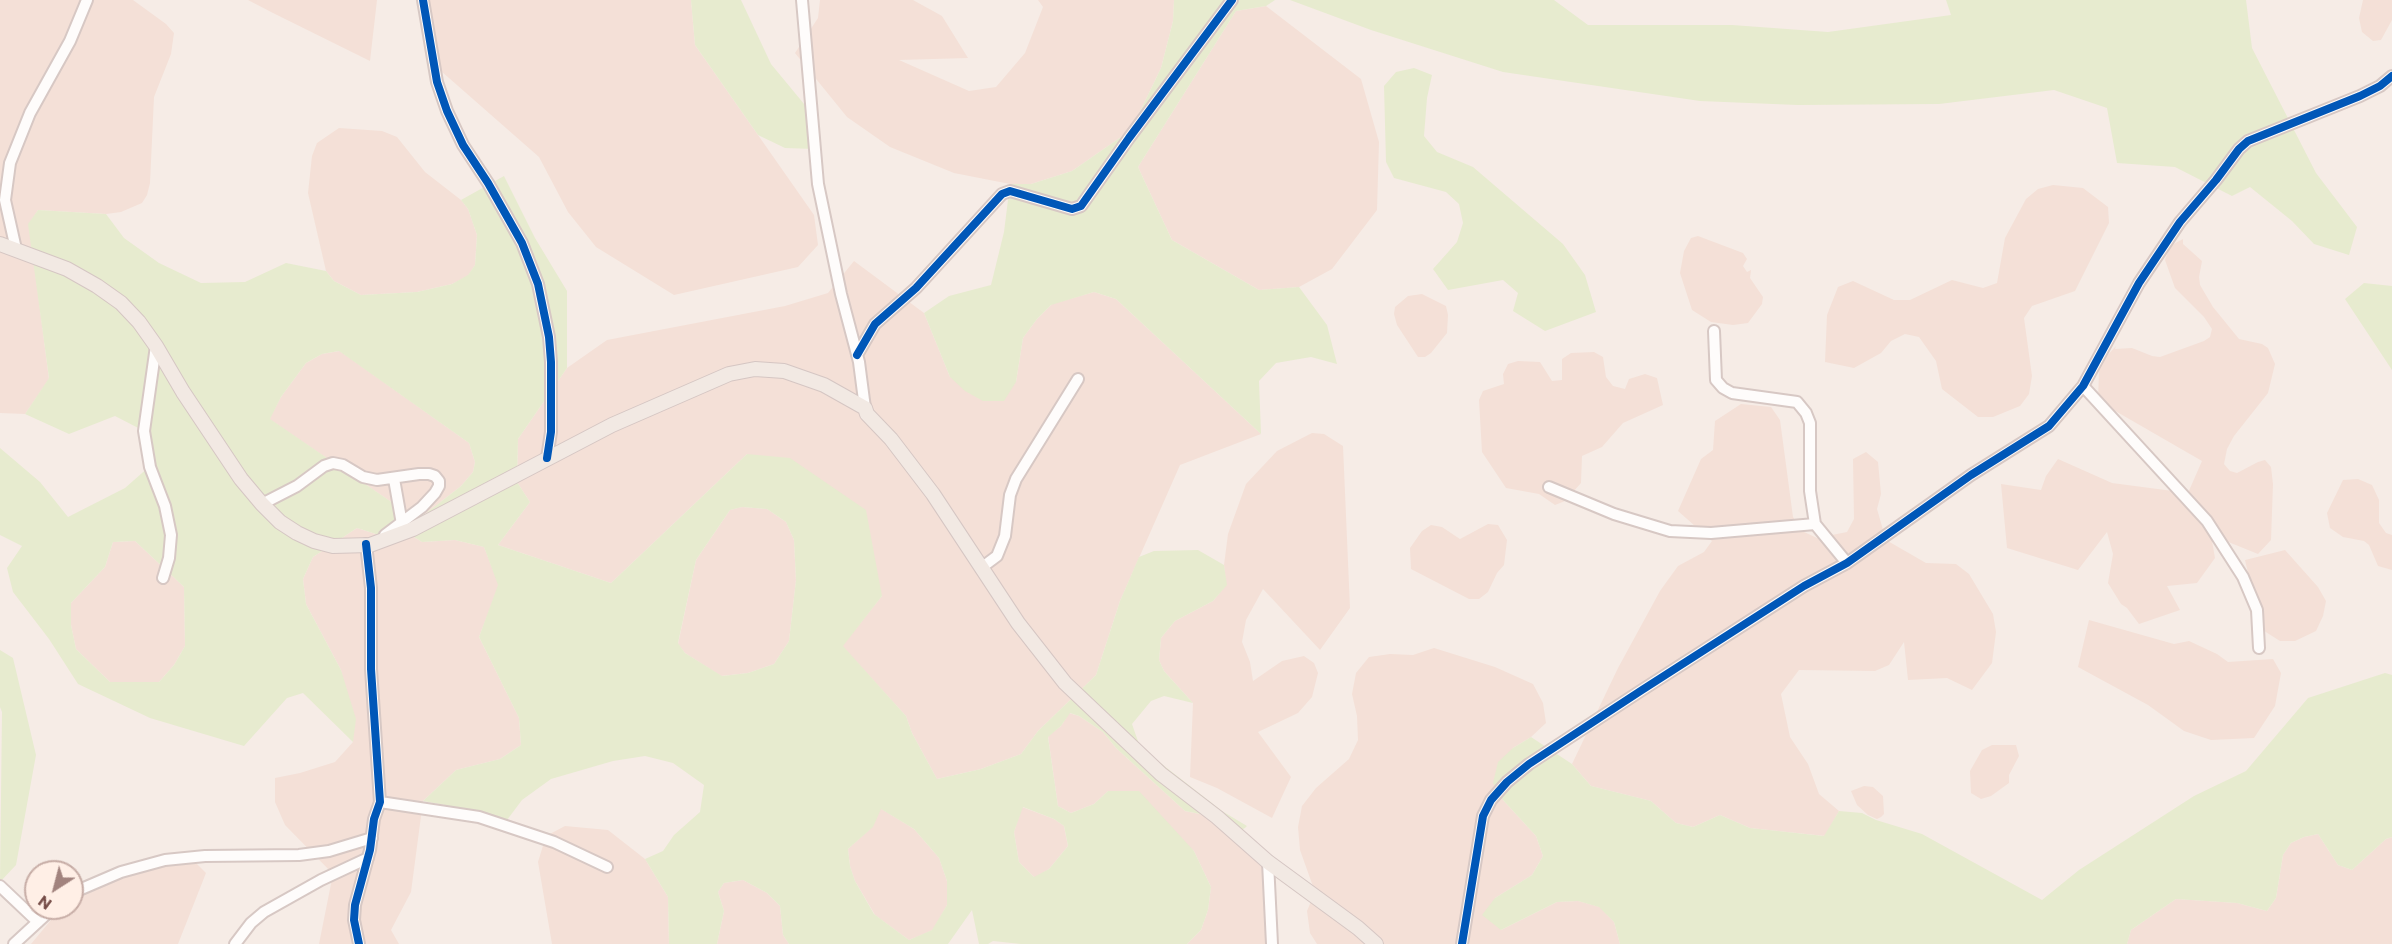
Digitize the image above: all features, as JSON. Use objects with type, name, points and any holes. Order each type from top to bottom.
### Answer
[{"type":"main road","points":[[0,244],[67,269],[121,303],[139,322],[156,346],[234,470],[262,504],[280,522],[314,541],[333,546],[368,545],[413,530],[612,425],[720,378],[755,369],[784,372],[805,378],[865,408],[867,414],[891,439],[933,494],[1018,623],[1065,683],[1161,774],[1217,817],[1268,862],[1358,928],[1376,944]]},
{"type":"street","points":[[16,249],[5,200],[10,163],[30,113],[70,41],[87,0]]},
{"type":"street","points":[[423,0],[437,82],[447,111],[463,145],[488,183],[522,243],[538,284],[549,337],[551,362],[551,432],[547,458]]},
{"type":"street","points":[[802,0],[818,184],[841,294],[857,355],[865,408]]},
{"type":"street","points":[[857,355],[875,324],[916,288],[1002,195],[1010,191],[1072,209],[1081,207],[1129,138],[1232,0]]},
{"type":"street","points":[[1462,944],[1483,816],[1491,800],[1508,782],[1529,764],[1804,586],[1847,563],[1971,475],[2049,426],[2083,386],[2139,283],[2180,222],[2239,149],[2248,141],[2360,96],[2380,86],[2392,76]]},
{"type":"street","points":[[1714,331],[1716,380],[1723,388],[1732,393],[1797,402],[1806,413],[1810,423],[1810,491],[1815,524],[1847,563]]},
{"type":"street","points":[[156,346],[144,431],[150,467],[165,506],[171,535],[164,578]]},
{"type":"street","points":[[981,568],[997,556],[1005,536],[1010,495],[1016,479],[1078,379]]},
{"type":"street","points":[[2083,386],[2207,521],[2243,577],[2257,610],[2259,648]]},
{"type":"street","points":[[262,504],[297,486],[324,466],[333,463],[343,465],[363,477],[377,480],[429,474],[439,481],[440,486],[435,493],[402,524],[368,545],[371,588],[371,669],[380,802],[374,819],[368,858],[355,905],[354,920],[358,944]]},
{"type":"street","points":[[394,479],[402,524]]},
{"type":"street","points":[[1549,487],[1614,514],[1670,531],[1711,534],[1815,524]]},
{"type":"street","points":[[380,802],[479,817],[554,842],[607,867]]},
{"type":"street","points":[[84,888],[121,872],[165,861],[205,856],[299,855],[329,851],[372,838]]},
{"type":"street","points":[[235,944],[251,923],[264,912],[321,880],[368,858]]},
{"type":"street","points":[[1268,862],[1272,944]]},
{"type":"street","points":[[0,886],[38,922],[14,944]]},
{"type":"shaded area","points":[[0,0],[133,0],[166,24],[174,33],[171,54],[154,97],[150,183],[142,203],[121,212],[106,214],[38,210],[29,224],[49,379],[25,414],[0,413]]},
{"type":"shaded area","points":[[248,0],[377,0],[370,61],[273,13]]},
{"type":"shaded area","points":[[417,0],[691,0],[695,45],[814,215],[818,245],[798,267],[674,295],[596,247],[568,212],[539,157],[441,71]]},
{"type":"shaded area","points":[[820,0],[913,0],[942,16],[968,58],[899,60],[969,91],[996,87],[1025,53],[1043,7],[1038,0],[1174,0],[1173,21],[1161,68],[1131,130],[1072,171],[1031,184],[1010,184],[954,173],[890,147],[847,117],[795,53],[818,18]]},
{"type":"shaded area","points":[[2363,0],[2392,0],[2392,20],[2381,40],[2373,41],[2362,32],[2359,18]]},
{"type":"shaded area","points":[[1266,6],[1361,79],[1379,142],[1377,210],[1332,269],[1299,287],[1259,290],[1172,240],[1138,167],[1236,11]]},
{"type":"shaded area","points":[[339,128],[382,131],[397,137],[425,172],[461,200],[468,209],[477,235],[475,265],[468,276],[452,284],[417,292],[361,295],[334,281],[326,271],[308,193],[312,156],[317,143]]},
{"type":"shaded area","points":[[2053,185],[2083,188],[2108,207],[2109,223],[2075,291],[2032,306],[2024,318],[2032,376],[2029,394],[2020,406],[1993,417],[1978,417],[1942,389],[1936,361],[1919,337],[1905,334],[1891,341],[1881,353],[1854,368],[1825,362],[1827,315],[1838,287],[1853,281],[1894,300],[1910,300],[1952,280],[1983,288],[1997,283],[2005,238],[2026,199],[2038,189]]},
{"type":"shaded area","points":[[1698,236],[1743,253],[1747,259],[1743,266],[1747,272],[1751,270],[1750,278],[1763,297],[1762,304],[1748,323],[1733,325],[1711,322],[1692,310],[1680,273],[1684,251],[1691,238]]},
{"type":"shaded area","points":[[2183,239],[2183,244],[2202,261],[2200,285],[2213,307],[2239,339],[2262,344],[2268,348],[2275,364],[2268,393],[2234,436],[2227,449],[2224,464],[2230,471],[2237,473],[2265,460],[2271,467],[2273,484],[2271,540],[2258,554],[2211,535],[2215,558],[2197,583],[2167,586],[2180,610],[2139,624],[2121,604],[2108,583],[2113,554],[2107,532],[2078,570],[2007,548],[2001,484],[2041,490],[2046,476],[2058,459],[2112,483],[2188,493],[2202,461],[2098,401],[2099,371],[2105,358],[2116,346],[2115,349],[2132,348],[2160,357],[2210,337],[2212,329],[2204,317],[2175,288],[2165,260],[2170,246]]},
{"type":"shaded area","points":[[854,261],[924,313],[950,377],[1016,382],[1023,338],[1037,319],[1052,304],[1094,292],[1116,299],[1261,434],[1180,465],[1120,601],[1096,675],[1038,731],[1021,754],[981,769],[937,779],[912,733],[906,716],[842,646],[882,596],[747,454],[611,583],[498,545],[530,502],[517,482],[518,439],[567,368],[607,340],[785,306],[828,293]]},
{"type":"shaded area","points":[[1422,294],[1446,306],[1447,333],[1431,353],[1425,357],[1418,357],[1397,325],[1394,314],[1395,307],[1408,296]]},
{"type":"shaded area","points":[[340,351],[469,443],[475,462],[473,472],[461,486],[425,514],[412,516],[269,419],[281,397],[306,363],[322,354]]},
{"type":"shaded area","points":[[1594,352],[1603,357],[1606,377],[1613,386],[1625,389],[1629,379],[1645,374],[1657,378],[1663,405],[1623,423],[1602,447],[1582,456],[1581,483],[1565,501],[1555,505],[1539,494],[1506,488],[1482,452],[1479,400],[1483,391],[1504,384],[1503,374],[1508,364],[1518,361],[1540,362],[1552,381],[1562,380],[1562,359],[1571,353]]},
{"type":"shaded area","points":[[1741,404],[1771,407],[1780,420],[1793,517],[1802,531],[1817,538],[1847,532],[1854,519],[1853,459],[1866,452],[1878,462],[1881,494],[1877,509],[1886,540],[1926,563],[1956,564],[1969,574],[1993,614],[1996,632],[1992,663],[1972,690],[1947,678],[1908,680],[1904,642],[1889,665],[1875,671],[1799,670],[1781,694],[1790,737],[1808,764],[1819,794],[1839,811],[1825,836],[1750,828],[1720,815],[1693,827],[1676,823],[1651,801],[1591,786],[1572,764],[1618,668],[1660,591],[1678,566],[1704,552],[1712,541],[1678,511],[1701,459],[1713,450],[1715,421]]},
{"type":"shaded area","points":[[1312,433],[1324,434],[1343,446],[1350,608],[1320,650],[1263,589],[1246,620],[1242,642],[1250,662],[1253,681],[1282,661],[1304,656],[1314,663],[1318,673],[1312,697],[1298,713],[1258,732],[1291,777],[1272,818],[1217,788],[1190,777],[1193,703],[1164,671],[1159,660],[1161,638],[1175,621],[1213,601],[1226,585],[1224,565],[1228,534],[1246,484],[1277,451]]},
{"type":"shaded area","points":[[2358,479],[2372,485],[2379,500],[2379,523],[2386,533],[2392,535],[2392,570],[2378,566],[2369,545],[2364,541],[2343,537],[2330,528],[2327,513],[2343,480]]},
{"type":"shaded area","points":[[742,507],[767,509],[786,522],[794,540],[796,580],[789,641],[774,664],[748,673],[721,676],[685,653],[678,644],[696,560],[730,510]]},
{"type":"shaded area","points":[[1488,524],[1498,525],[1507,540],[1504,565],[1497,573],[1488,592],[1479,599],[1469,599],[1411,569],[1410,548],[1422,531],[1431,525],[1442,527],[1460,539]]},
{"type":"shaded area","points":[[357,528],[379,535],[403,530],[422,542],[455,540],[484,547],[499,585],[479,637],[519,718],[521,745],[500,759],[456,770],[423,801],[411,892],[391,930],[399,944],[319,944],[333,874],[285,825],[275,802],[275,778],[335,762],[353,742],[341,670],[306,604],[303,579],[313,557]]},
{"type":"shaded area","points":[[135,541],[184,587],[185,646],[174,665],[159,682],[110,682],[76,649],[71,625],[71,603],[105,567],[113,542]]},
{"type":"shaded area","points":[[2285,550],[2318,587],[2326,601],[2323,616],[2316,631],[2295,641],[2280,641],[2261,629],[2245,560]]},
{"type":"shaded area","points":[[2089,620],[2174,644],[2189,641],[2217,654],[2228,662],[2273,659],[2281,673],[2275,706],[2254,738],[2211,740],[2184,731],[2148,705],[2078,667]]},
{"type":"shaded area","points":[[1434,648],[1495,667],[1533,684],[1543,703],[1546,723],[1531,737],[1513,748],[1503,800],[1536,836],[1543,856],[1532,875],[1495,898],[1501,930],[1557,902],[1578,901],[1600,907],[1614,922],[1620,944],[1317,944],[1310,933],[1307,911],[1315,892],[1300,850],[1298,827],[1302,806],[1316,788],[1349,759],[1358,740],[1357,716],[1352,694],[1356,673],[1369,657],[1390,654],[1413,655]]},
{"type":"shaded area","points":[[1069,713],[1079,716],[1103,732],[1116,748],[1185,811],[1215,817],[1239,831],[1269,876],[1272,944],[1187,944],[1201,930],[1208,910],[1211,887],[1194,851],[1108,791],[1094,804],[1071,813],[1058,806],[1048,736],[1061,726]]},
{"type":"shaded area","points":[[1992,745],[2016,745],[2019,756],[2009,775],[2009,783],[1991,796],[1981,799],[1971,793],[1970,771],[1982,750]]},
{"type":"shaded area","points":[[1864,786],[1873,787],[1883,796],[1884,814],[1877,819],[1868,815],[1857,805],[1851,791]]},
{"type":"shaded area","points":[[1022,807],[1054,819],[1064,826],[1068,846],[1049,869],[1035,878],[1019,862],[1014,832]]},
{"type":"shaded area","points":[[880,808],[914,829],[939,858],[947,881],[947,905],[933,930],[909,940],[875,915],[855,881],[850,866],[848,849],[872,827]]},
{"type":"shaded area","points":[[565,826],[608,830],[645,859],[668,897],[669,944],[552,944],[538,862],[546,836]]},
{"type":"shaded area","points":[[2318,834],[2338,865],[2352,870],[2386,839],[2392,837],[2392,944],[2127,944],[2131,930],[2176,899],[2237,903],[2267,911],[2276,898],[2283,855],[2291,843]]},
{"type":"shaded area","points":[[163,862],[195,862],[206,873],[178,944],[31,944],[51,920],[84,920],[84,889],[92,884]]},
{"type":"shaded area","points":[[743,880],[767,893],[780,906],[783,935],[789,944],[717,944],[724,911],[718,892],[724,883]]},
{"type":"green space","points":[[691,0],[741,0],[771,64],[814,116],[814,149],[785,148],[758,135],[695,45]]},
{"type":"green space","points":[[1174,0],[1275,0],[1266,6],[1236,11],[1138,167],[1172,240],[1259,290],[1299,287],[1327,325],[1337,364],[1311,357],[1276,363],[1259,381],[1261,434],[1116,299],[1094,292],[1051,305],[1023,338],[1016,382],[1004,401],[983,401],[965,391],[950,377],[924,313],[949,296],[991,285],[1004,232],[1010,184],[1031,184],[1072,171],[1131,130],[1161,68],[1173,21]]},
{"type":"green space","points":[[1290,0],[1554,0],[1588,25],[1732,25],[1828,32],[1951,15],[1946,0],[2246,0],[2252,48],[2316,173],[2357,227],[2349,255],[2314,244],[2292,221],[2250,187],[2232,196],[2175,167],[2117,163],[2107,108],[2054,90],[1939,104],[1798,105],[1700,101],[1503,72],[1371,30]]},
{"type":"green space","points":[[1414,68],[1432,75],[1427,98],[1424,136],[1437,152],[1473,167],[1563,244],[1585,275],[1596,312],[1545,331],[1513,311],[1518,293],[1503,280],[1448,290],[1433,269],[1457,242],[1463,223],[1459,204],[1446,192],[1394,178],[1386,162],[1384,86],[1396,72]]},
{"type":"green space","points":[[504,176],[535,238],[567,291],[567,368],[518,439],[517,482],[530,502],[498,545],[611,583],[747,454],[790,458],[866,510],[882,596],[843,646],[906,716],[912,733],[937,779],[981,769],[1021,754],[1038,731],[1096,675],[1120,601],[1139,557],[1154,551],[1198,550],[1224,565],[1227,585],[1213,601],[1175,621],[1161,638],[1159,660],[1164,671],[1193,703],[1164,696],[1151,701],[1132,724],[1140,747],[1222,811],[1247,826],[1245,828],[1239,831],[1215,817],[1185,811],[1116,748],[1103,732],[1079,716],[1070,713],[1061,726],[1048,737],[1058,806],[1071,813],[1094,804],[1108,791],[1139,791],[1194,851],[1211,887],[1208,910],[1201,930],[1187,944],[1021,944],[993,941],[988,944],[979,944],[972,910],[948,944],[789,944],[783,935],[780,906],[767,893],[743,880],[724,883],[718,892],[724,911],[717,944],[669,944],[668,897],[645,859],[663,851],[674,835],[700,812],[704,785],[673,763],[645,756],[613,761],[551,779],[522,800],[504,824],[445,805],[423,801],[456,770],[500,759],[521,745],[519,718],[479,637],[498,585],[484,547],[455,540],[422,542],[403,530],[379,535],[357,528],[313,557],[303,579],[306,604],[341,670],[356,719],[353,742],[303,693],[287,698],[244,746],[150,718],[78,684],[49,639],[13,592],[7,568],[22,546],[0,535],[0,448],[40,482],[68,517],[125,488],[150,466],[144,431],[115,416],[69,434],[25,414],[49,378],[28,224],[38,210],[106,214],[124,238],[159,263],[201,283],[245,282],[286,263],[326,271],[334,281],[361,295],[417,292],[452,284],[468,275],[475,265],[477,235],[468,209],[461,200]],"holes":[[[339,351],[469,443],[475,462],[473,472],[461,486],[425,514],[412,516],[270,419],[281,397],[306,363],[322,354]],[[742,507],[767,509],[786,522],[794,540],[796,580],[789,641],[774,664],[748,673],[722,676],[685,653],[678,643],[696,560],[730,510]],[[135,541],[184,587],[185,646],[174,665],[159,682],[110,682],[76,649],[71,625],[71,603],[105,567],[113,542]],[[1023,807],[1054,819],[1064,826],[1068,846],[1049,869],[1034,877],[1019,862],[1014,832]],[[881,809],[914,829],[939,858],[947,881],[947,905],[932,930],[909,940],[874,914],[855,881],[848,849],[873,827]]]},
{"type":"green space","points":[[2364,283],[2392,286],[2392,370],[2345,299]]},
{"type":"green space","points":[[0,650],[13,658],[36,755],[16,865],[0,882],[2,712],[0,707]]},
{"type":"green space","points":[[2385,673],[2392,675],[2392,837],[2386,839],[2352,870],[2338,865],[2318,834],[2291,843],[2283,855],[2276,898],[2267,911],[2237,903],[2176,899],[2131,930],[2127,944],[1620,944],[1614,922],[1599,907],[1578,901],[1557,902],[1501,930],[1482,915],[1495,898],[1532,875],[1543,856],[1536,836],[1503,800],[1493,783],[1498,762],[1513,748],[1531,737],[1572,764],[1591,786],[1651,801],[1676,823],[1693,827],[1720,815],[1750,828],[1824,836],[1839,811],[1862,813],[1876,820],[1922,834],[2042,900],[2079,870],[2194,796],[2246,771],[2308,698]]},
{"type":"cycle path","points":[[423,0],[437,82],[447,111],[463,145],[488,183],[522,243],[538,284],[549,337],[551,362],[551,432],[547,458]]},
{"type":"cycle path","points":[[857,355],[875,324],[916,288],[1002,194],[1010,191],[1072,209],[1081,206],[1232,0]]},
{"type":"cycle path","points":[[1462,944],[1483,816],[1491,800],[1507,782],[1529,764],[1642,690],[1804,586],[1847,563],[1971,475],[2049,426],[2083,386],[2139,283],[2180,222],[2239,149],[2248,141],[2360,96],[2380,86],[2392,76]]},
{"type":"cycle path","points":[[359,944],[354,920],[355,905],[370,850],[374,819],[380,802],[371,669],[371,588],[366,544]]}]
